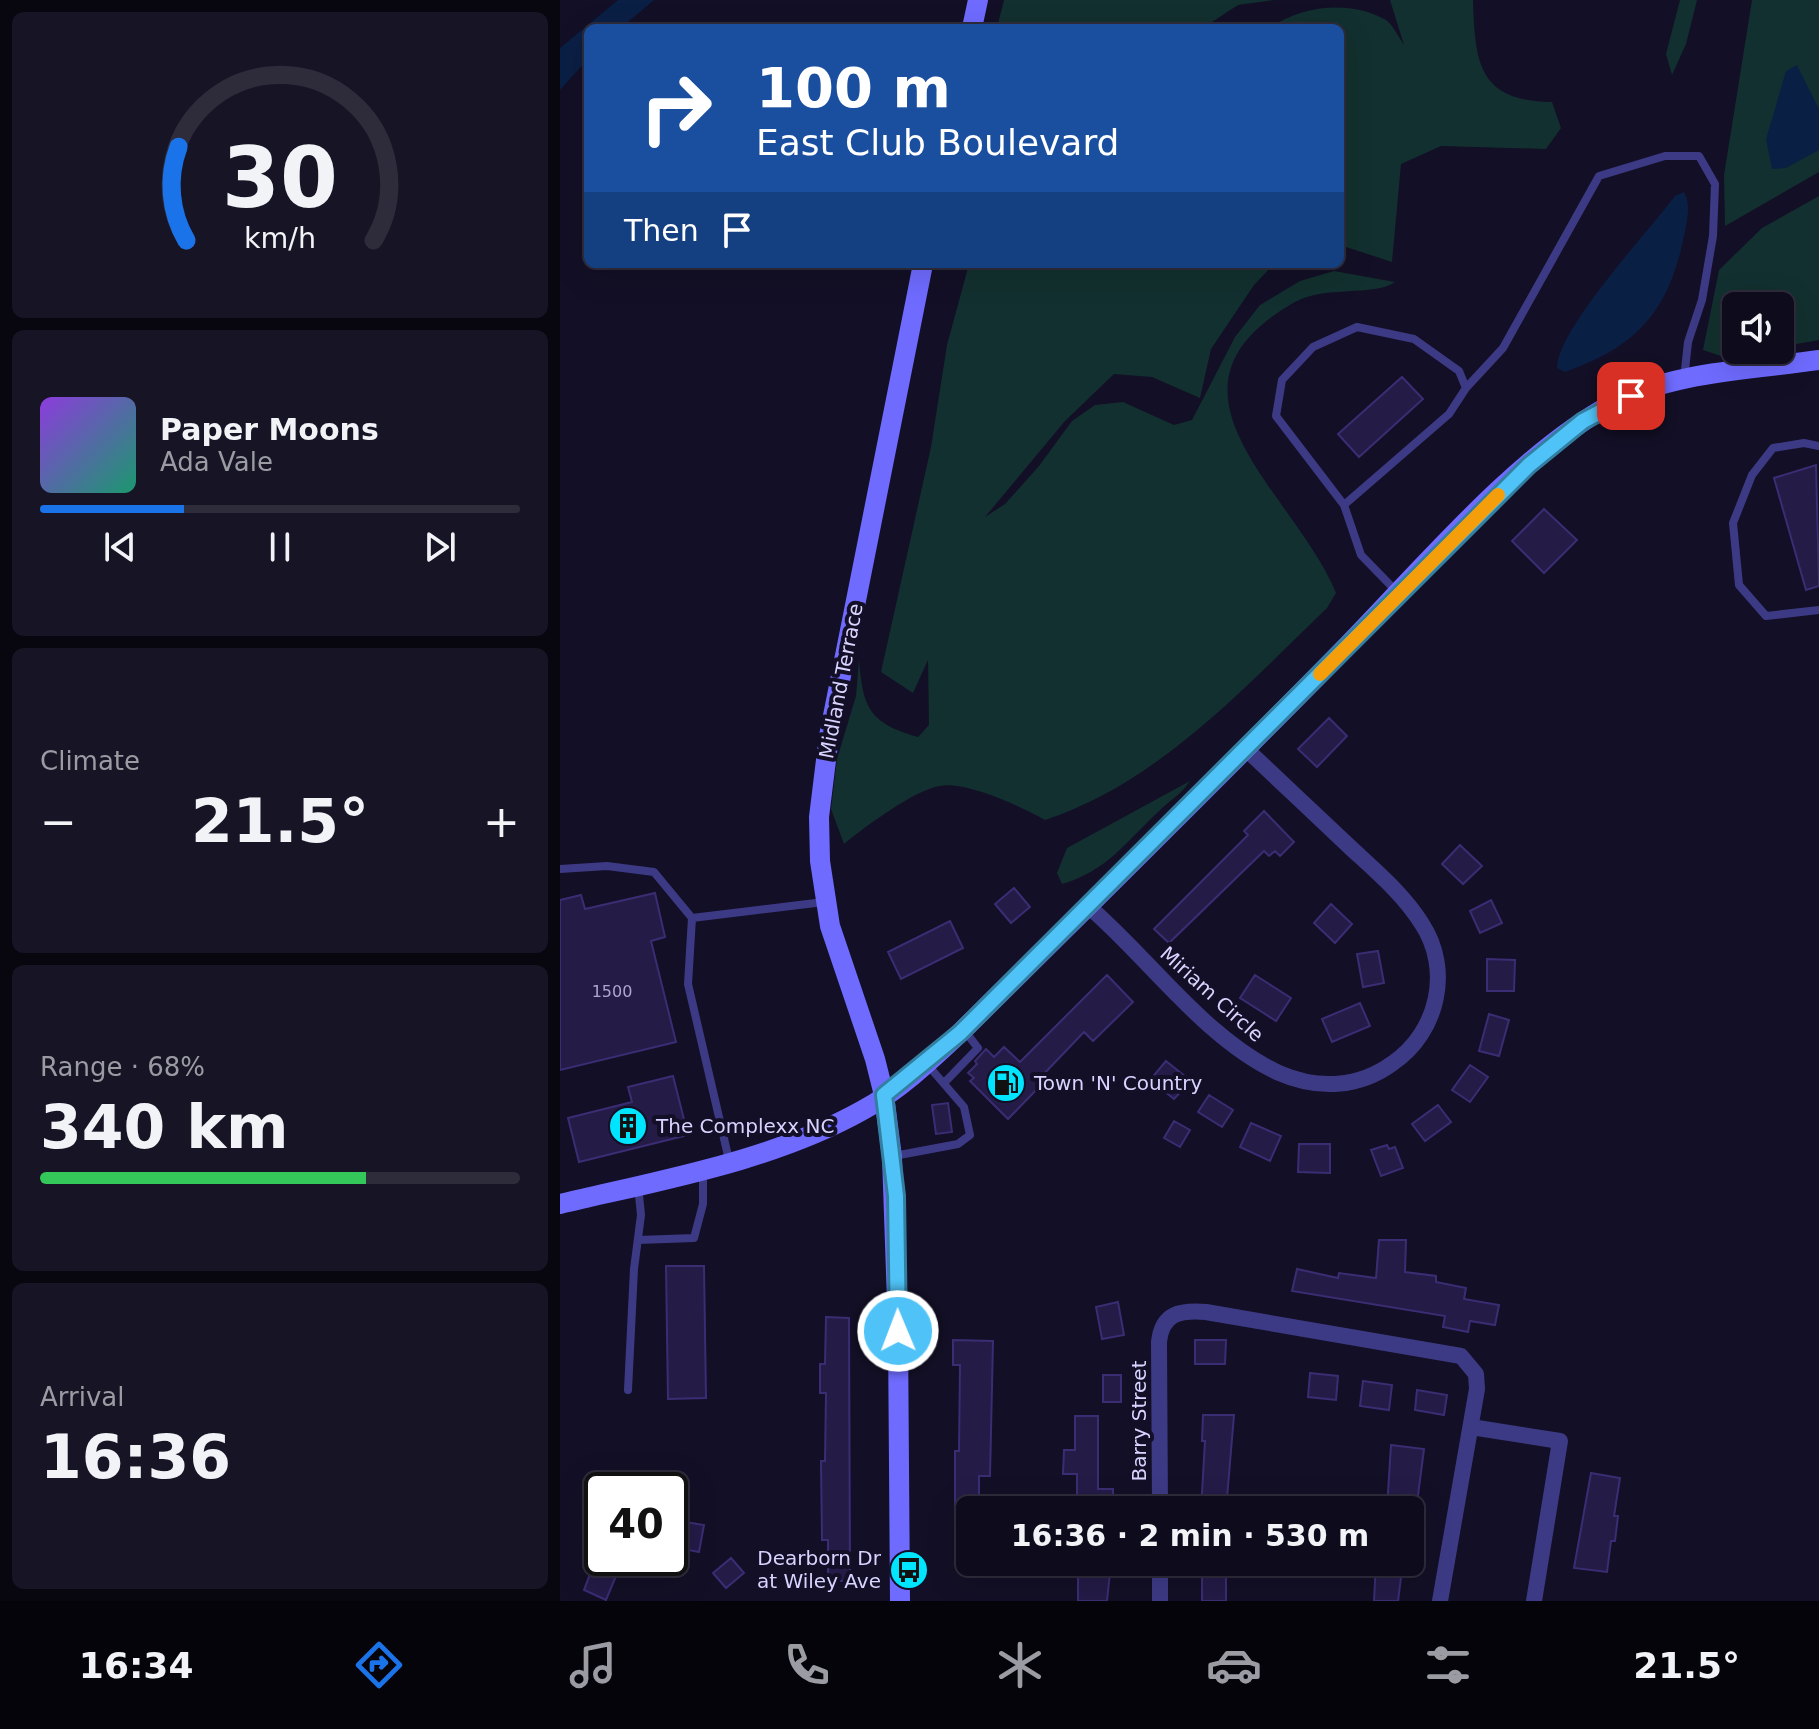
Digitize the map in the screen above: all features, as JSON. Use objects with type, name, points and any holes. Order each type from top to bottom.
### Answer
[{"type":"street","points":[[973,24],[978,0]]},
{"type":"street","name":"Midland Terrace","points":[[900,1601],[898,1316],[892,1157],[884,1095],[825,902],[819,817],[829,736],[922,268]]},
{"type":"street","points":[[560,1204],[729,1161],[802,1138],[864,1110],[926,1063],[963,1030],[1399,593],[1556,441],[1616,402],[1684,380],[1819,360]]},
{"type":"street","name":"Miriam Circle","points":[[1088,906],[1226,1038],[1280,1073],[1322,1085],[1345,1084],[1369,1078],[1396,1061],[1430,1019],[1438,994],[1439,975],[1434,950],[1423,925],[1398,892],[1246,749]]},
{"type":"street","name":"Barry Street","points":[[1160,1496],[1160,1331],[1172,1314],[1186,1310],[1461,1356],[1476,1374],[1471,1427]]},
{"type":"street","points":[[1440,1601],[1471,1427],[1560,1441],[1534,1601]]},
{"type":"street","points":[[1160,1576],[1160,1601]]},
{"type":"lane","points":[[1344,505],[1449,414],[1466,388],[1503,348],[1599,176],[1665,156],[1699,156],[1715,184],[1713,236],[1702,300],[1688,342],[1684,380]]},
{"type":"lane","points":[[1399,593],[1361,555],[1344,505],[1276,416],[1282,380],[1313,347],[1357,327],[1414,339],[1459,371],[1466,388]]},
{"type":"lane","points":[[1819,446],[1804,443],[1773,448],[1752,475],[1733,523],[1739,585],[1766,616],[1819,610]]},
{"type":"lane","points":[[560,869],[607,866],[654,872],[692,918],[688,984],[729,1161]]},
{"type":"lane","points":[[692,918],[825,902]]},
{"type":"lane","points":[[944,1083],[978,1048],[963,1030]]},
{"type":"lane","points":[[892,1157],[958,1144],[970,1135],[964,1107],[926,1063]]},
{"type":"lane","points":[[638,1240],[694,1238],[703,1204],[703,1168]]},
{"type":"lane","points":[[628,1390],[641,1215],[637,1185]]},
{"type":"green space","points":[[1004,0],[1273,0],[1238,5],[1209,24],[998,24]]},
{"type":"green space","points":[[1390,0],[1473,0],[1476,43],[1486,75],[1509,95],[1552,102],[1561,128],[1546,149],[1441,146],[1401,164],[1392,262],[1344,246],[1344,24],[1276,24],[1312,10],[1358,10],[1386,20],[1404,45]]},
{"type":"green space","points":[[1680,0],[1697,0],[1686,44],[1672,75],[1666,54]]},
{"type":"green space","points":[[1752,0],[1819,0],[1819,172],[1725,226],[1724,175]]},
{"type":"green space","points":[[1819,196],[1819,340],[1794,344],[1794,292],[1722,292],[1722,356],[1703,350],[1719,270],[1762,228]]},
{"type":"green space","points":[[968,268],[1270,268],[1254,285],[1211,349],[1200,398],[1152,377],[1114,374],[1065,421],[985,517],[1005,504],[1039,466],[1072,421],[1095,405],[1123,402],[1174,425],[1192,420],[1235,337],[1260,305],[1300,281],[1334,271],[1395,282],[1375,289],[1320,294],[1295,302],[1251,336],[1230,370],[1229,406],[1242,443],[1316,555],[1336,593],[1327,608],[1197,730],[1125,783],[1086,804],[1045,820],[979,791],[940,786],[917,794],[844,844],[831,809],[837,759],[856,696],[859,660],[863,691],[872,712],[879,719],[918,737],[929,725],[928,660],[913,693],[881,672],[931,447],[947,345]]},
{"type":"green space","points":[[1190,781],[1104,863],[1062,884],[1057,873],[1067,848]]},
{"type":"water","points":[[618,0],[654,0],[626,24],[589,24]]},
{"type":"water","points":[[584,28],[584,63],[560,90],[560,48]]},
{"type":"water","points":[[1797,65],[1819,109],[1819,150],[1786,168],[1772,169],[1766,139],[1786,71]]},
{"type":"water","points":[[1684,192],[1688,210],[1683,241],[1668,289],[1657,308],[1629,339],[1611,351],[1565,372],[1557,368],[1561,351],[1587,306],[1675,196]]},
{"type":"building","points":[[1402,377],[1423,399],[1359,457],[1338,434]]},
{"type":"building","points":[[1816,465],[1819,586],[1806,590],[1774,478]]},
{"type":"building","points":[[1544,509],[1577,540],[1544,573],[1512,541]]},
{"type":"building","points":[[1329,718],[1347,736],[1317,767],[1298,749]]},
{"type":"building","points":[[1264,811],[1294,842],[1280,856],[1275,851],[1269,856],[1264,851],[1169,943],[1154,929],[1248,835],[1244,831]]},
{"type":"building","points":[[1460,845],[1482,866],[1463,884],[1442,864]]},
{"type":"building","points":[[1014,888],[1030,907],[1011,923],[995,904]]},
{"type":"building","points":[[655,893],[665,937],[651,941],[676,1042],[560,1070],[560,900],[581,895],[585,909]]},
{"type":"building","points":[[1491,900],[1502,923],[1480,933],[1470,911]]},
{"type":"building","points":[[1331,904],[1352,924],[1335,943],[1314,923]]},
{"type":"building","points":[[950,921],[963,948],[901,979],[888,952]]},
{"type":"building","points":[[1378,951],[1384,983],[1363,987],[1357,954]]},
{"type":"building","points":[[1487,959],[1515,960],[1514,991],[1487,991]]},
{"type":"building","points":[[1107,975],[1133,1002],[1093,1041],[1084,1032],[1038,1080],[1042,1084],[1008,1119],[970,1081],[974,1078],[968,1073],[977,1064],[975,1061],[986,1049],[994,1057],[1004,1047],[1020,1062]]},
{"type":"building","points":[[1255,975],[1291,998],[1276,1021],[1240,998]]},
{"type":"building","points":[[1360,1003],[1370,1026],[1332,1042],[1322,1019]]},
{"type":"building","points":[[1489,1014],[1509,1020],[1499,1056],[1479,1051]]},
{"type":"building","points":[[1166,1061],[1191,1081],[1174,1099],[1150,1080]]},
{"type":"building","points":[[1470,1065],[1488,1077],[1470,1102],[1452,1090]]},
{"type":"building","name":"The Complexx NC","points":[[673,1076],[688,1135],[579,1162],[568,1118],[632,1102],[628,1087]]},
{"type":"building","points":[[1209,1095],[1233,1110],[1222,1127],[1198,1112]]},
{"type":"building","points":[[948,1103],[952,1132],[936,1134],[932,1105]]},
{"type":"building","points":[[1438,1105],[1451,1122],[1425,1141],[1412,1124]]},
{"type":"building","points":[[1174,1121],[1190,1130],[1180,1147],[1164,1138]]},
{"type":"building","points":[[1251,1123],[1281,1136],[1270,1161],[1240,1147]]},
{"type":"building","points":[[1299,1144],[1330,1144],[1330,1173],[1298,1172]]},
{"type":"building","points":[[1387,1145],[1389,1149],[1395,1147],[1403,1168],[1381,1176],[1371,1150]]},
{"type":"building","points":[[1379,1240],[1406,1240],[1405,1272],[1436,1276],[1436,1282],[1466,1288],[1464,1299],[1499,1305],[1495,1325],[1470,1321],[1468,1332],[1443,1327],[1445,1316],[1292,1291],[1297,1269],[1338,1278],[1339,1273],[1376,1278]]},
{"type":"building","points":[[666,1266],[704,1266],[706,1398],[668,1399]]},
{"type":"building","points":[[1118,1302],[1124,1335],[1102,1339],[1096,1307]]},
{"type":"building","points":[[826,1317],[849,1318],[850,1581],[828,1581],[828,1540],[822,1540],[821,1461],[825,1461],[826,1393],[820,1393],[820,1364],[825,1364]]},
{"type":"building","points":[[953,1340],[993,1341],[990,1476],[979,1476],[979,1496],[956,1496],[956,1551],[955,1451],[959,1451],[960,1365],[953,1365]]},
{"type":"building","points":[[1195,1340],[1226,1340],[1225,1364],[1195,1364]]},
{"type":"building","points":[[1310,1373],[1338,1376],[1336,1400],[1308,1397]]},
{"type":"building","points":[[1103,1375],[1121,1375],[1121,1402],[1103,1402]]},
{"type":"building","points":[[1363,1381],[1392,1385],[1389,1410],[1360,1406]]},
{"type":"building","points":[[1417,1390],[1447,1395],[1444,1415],[1415,1410]]},
{"type":"building","points":[[1203,1415],[1234,1415],[1227,1496],[1202,1496],[1205,1441],[1202,1441]]},
{"type":"building","points":[[1075,1416],[1098,1416],[1098,1489],[1113,1489],[1113,1496],[1077,1496],[1077,1474],[1063,1474],[1064,1450],[1075,1450]]},
{"type":"building","points":[[1391,1445],[1424,1449],[1418,1496],[1388,1496]]},
{"type":"building","points":[[1591,1473],[1620,1478],[1614,1516],[1618,1516],[1615,1541],[1611,1541],[1607,1572],[1574,1568]]},
{"type":"building","points":[[688,1522],[704,1525],[699,1552],[688,1550]]},
{"type":"building","points":[[731,1558],[744,1573],[726,1588],[713,1573]]},
{"type":"building","points":[[589,1576],[616,1576],[606,1600],[584,1590]]},
{"type":"building","points":[[1078,1576],[1110,1576],[1107,1601],[1078,1601]]},
{"type":"building","points":[[1202,1576],[1226,1576],[1226,1601],[1202,1601]]},
{"type":"building","points":[[1375,1576],[1401,1576],[1398,1601],[1374,1601]]},
{"type":"slow traffic","points":[[1320,674],[1498,495]]},
{"type":"place","name":"Town 'N' Country","points":[[1006,1083]]},
{"type":"place","name":"The Complexx NC","points":[[628,1126]]},
{"type":"place","name":"Dearborn Dr at Wiley Ave","points":[[909,1570]]},
{"type":"route","points":[[898,1331],[896,1196],[884,1095],[910,1077],[960,1033],[1529,465],[1583,421],[1631,396]]}]
